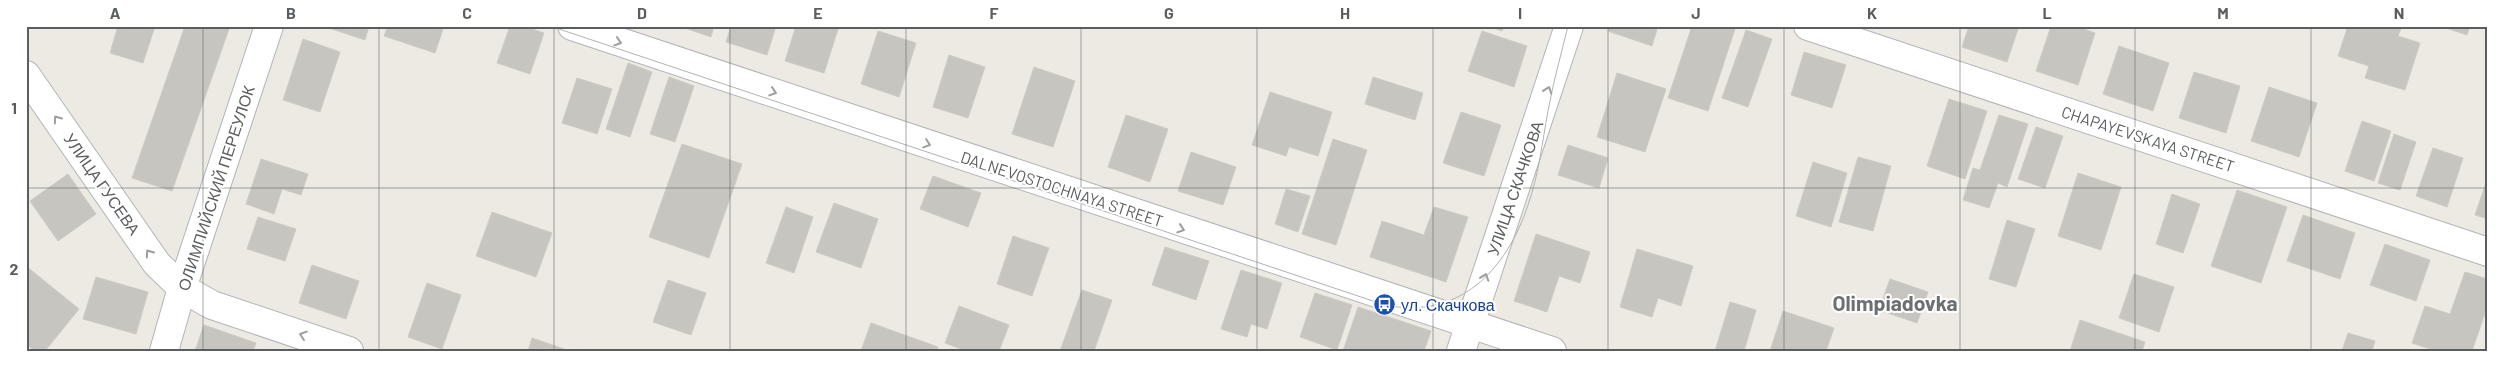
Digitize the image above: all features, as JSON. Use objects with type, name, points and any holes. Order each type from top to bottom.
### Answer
[{"type":"street","name":"ОЛИМПИЙСКИЙ ПЕРЕУЛОК","points":[[164,351],[182,288],[269,26]]},
{"type":"street","name":"DALNEVOSTOCHNAYA STREET","points":[[572,26],[1552,351]]},
{"type":"street","name":"УЛИЦА СКАЧКОВА","points":[[1460,351],[1569,26]]},
{"type":"street","name":"CHAPAYEVSKAYA STREET","points":[[1808,26],[2488,252]]},
{"type":"street","name":"УЛИЦА ГУСЕВА","points":[[26,75],[157,264],[182,288],[212,305],[349,351]]},
{"type":"building","points":[[118,26],[155,26],[143,63],[110,53]]},
{"type":"building","points":[[185,26],[230,26],[172,191],[132,178]]},
{"type":"building","points":[[323,26],[369,26],[365,40]]},
{"type":"building","points":[[388,26],[444,26],[435,53],[384,36]]},
{"type":"building","points":[[510,26],[523,26],[544,33],[530,74],[497,63]]},
{"type":"building","points":[[679,26],[714,26],[711,37]]},
{"type":"building","points":[[731,26],[776,26],[767,55],[726,42]]},
{"type":"building","points":[[796,26],[839,26],[824,73],[785,61]]},
{"type":"building","points":[[1488,26],[1503,26],[1502,31]]},
{"type":"building","points":[[1610,26],[1658,26],[1652,46],[1608,31]]},
{"type":"building","points":[[1692,26],[1726,26],[1735,29],[1708,111],[1668,98]]},
{"type":"building","points":[[1969,26],[2019,26],[2007,62],[1962,47]]},
{"type":"building","points":[[2051,26],[2076,26],[2095,33],[2078,85],[2036,71]]},
{"type":"building","points":[[2348,26],[2402,26],[2398,36],[2420,43],[2405,90],[2365,78],[2369,66],[2338,56]]},
{"type":"building","points":[[2440,26],[2470,26],[2467,35]]},
{"type":"building","points":[[1746,30],[1772,39],[1748,107],[1722,98]]},
{"type":"building","points":[[878,31],[916,43],[899,97],[861,84]]},
{"type":"building","points":[[1482,31],[1527,46],[1514,87],[1468,71]]},
{"type":"building","points":[[303,39],[340,52],[320,112],[283,100]]},
{"type":"building","points":[[2119,46],[2169,63],[2153,111],[2103,94]]},
{"type":"building","points":[[1804,52],[1846,65],[1832,108],[1791,95]]},
{"type":"building","points":[[949,55],[985,67],[968,118],[933,107]]},
{"type":"building","points":[[628,63],[652,72],[630,137],[606,129]]},
{"type":"building","points":[[1034,67],[1075,81],[1053,147],[1012,134]]},
{"type":"building","points":[[2194,72],[2240,86],[2226,133],[2179,118]]},
{"type":"building","points":[[1617,73],[1666,89],[1645,152],[1597,137]]},
{"type":"building","points":[[669,77],[694,86],[675,142],[650,134]]},
{"type":"building","points":[[1373,77],[1423,93],[1415,120],[1365,104]]},
{"type":"building","points":[[577,78],[612,89],[597,134],[562,123]]},
{"type":"building","points":[[2269,87],[2317,103],[2299,157],[2251,141]]},
{"type":"building","points":[[1270,92],[1332,112],[1318,156],[1289,147],[1286,156],[1252,145]]},
{"type":"building","points":[[1949,99],[1987,111],[1965,179],[1927,166]]},
{"type":"building","points":[[1461,112],[1501,125],[1484,176],[1443,163]]},
{"type":"building","points":[[1126,115],[1168,129],[1150,182],[1108,167]]},
{"type":"building","points":[[1999,115],[2028,124],[2007,187],[1998,183],[1989,208],[1963,200],[1973,168],[1980,170]]},
{"type":"building","points":[[2362,121],[2391,131],[2374,181],[2345,171]]},
{"type":"building","points":[[2036,127],[2063,136],[2045,188],[2018,179]]},
{"type":"building","points":[[2394,134],[2416,142],[2400,190],[2378,183]]},
{"type":"building","points":[[1333,139],[1367,150],[1336,245],[1302,234]]},
{"type":"building","points":[[682,144],[742,164],[709,258],[649,237]]},
{"type":"building","points":[[1568,145],[1608,158],[1599,188],[1558,175]]},
{"type":"building","points":[[2433,148],[2463,158],[2447,207],[2416,196]]},
{"type":"building","points":[[1191,152],[1236,167],[1223,205],[1178,191]]},
{"type":"building","points":[[1858,157],[1891,166],[1873,231],[1839,222]]},
{"type":"building","points":[[261,159],[308,174],[301,195],[282,189],[274,214],[246,204]]},
{"type":"building","points":[[1813,162],[1847,173],[1831,227],[1796,216]]},
{"type":"building","points":[[2078,173],[2121,187],[2101,250],[2058,236]]},
{"type":"building","points":[[68,174],[96,214],[58,241],[30,201]]},
{"type":"building","points":[[933,176],[981,193],[968,227],[920,209]]},
{"type":"building","points":[[2488,177],[2488,219],[2475,215]]},
{"type":"building","points":[[1286,189],[1310,196],[1298,232],[1275,224]]},
{"type":"building","points":[[2237,190],[2287,207],[2261,283],[2211,266]]},
{"type":"building","points":[[2172,194],[2200,204],[2183,253],[2156,244]]},
{"type":"building","points":[[834,203],[878,219],[861,268],[816,252]]},
{"type":"building","points":[[786,207],[813,217],[794,273],[766,263]]},
{"type":"building","points":[[1434,207],[1468,217],[1446,282],[1370,257],[1382,221],[1424,235]]},
{"type":"building","points":[[492,212],[552,233],[536,277],[476,256]]},
{"type":"building","points":[[2303,215],[2355,233],[2340,279],[2287,261]]},
{"type":"building","points":[[258,217],[296,229],[285,261],[247,249]]},
{"type":"building","points":[[2007,220],[2035,229],[2016,287],[1989,279]]},
{"type":"building","points":[[1536,234],[1590,252],[1580,283],[1559,276],[1547,312],[1514,301]]},
{"type":"building","points":[[1013,236],[1049,248],[1032,296],[997,284]]},
{"type":"building","points":[[2385,244],[2430,260],[2416,301],[2370,285]]},
{"type":"building","points":[[1165,247],[1209,261],[1196,300],[1152,285]]},
{"type":"building","points":[[1637,249],[1693,266],[1681,306],[1658,298],[1652,317],[1620,307]]},
{"type":"building","points":[[312,265],[359,281],[346,319],[299,303]]},
{"type":"building","points":[[26,266],[79,309],[45,351],[35,351],[26,344]]},
{"type":"building","points":[[1241,270],[1282,283],[1267,329],[1251,324],[1247,337],[1221,329]]},
{"type":"building","points":[[2465,272],[2488,279],[2488,304],[2472,351],[2436,351],[2412,343],[2425,306],[2450,314]]},
{"type":"building","points":[[2134,274],[2174,287],[2159,332],[2119,318]]},
{"type":"building","points":[[96,277],[148,292],[136,334],[83,319]]},
{"type":"building","points":[[1890,279],[1928,292],[1917,323],[1879,310]]},
{"type":"building","points":[[668,280],[706,293],[691,335],[653,322]]},
{"type":"building","points":[[427,283],[461,295],[442,349],[408,337]]},
{"type":"building","points":[[1082,290],[1112,300],[1094,351],[1060,351]]},
{"type":"building","points":[[1315,293],[1352,305],[1337,350],[1300,337]]},
{"type":"building","points":[[1730,302],[1756,310],[1744,351],[1715,351]]},
{"type":"building","points":[[959,306],[1009,325],[999,351],[966,351],[945,343]]},
{"type":"building","points":[[1358,307],[1431,331],[1424,351],[1343,351]]},
{"type":"building","points":[[1783,311],[1834,328],[1826,351],[1770,351]]},
{"type":"building","points":[[2080,320],[2145,342],[2142,351],[2070,351]]},
{"type":"building","points":[[871,323],[938,347],[937,351],[861,351]]},
{"type":"building","points":[[204,325],[256,343],[253,351],[195,351]]},
{"type":"building","points":[[2348,333],[2375,341],[2372,351],[2342,351]]},
{"type":"building","points":[[532,338],[570,351],[528,351]]},
{"type":"tram line","points":[[550,26],[1385,305],[1411,308],[1435,305],[1457,297],[1476,285],[1493,270],[1507,251],[1519,229],[1532,193],[1538,170],[1552,90],[1568,26]]},
{"type":"place","name":"ул. Скачкова","points":[[1385,305]]},
{"type":"district","name":"Olimpiadovka","points":[[1895,304]]}]
